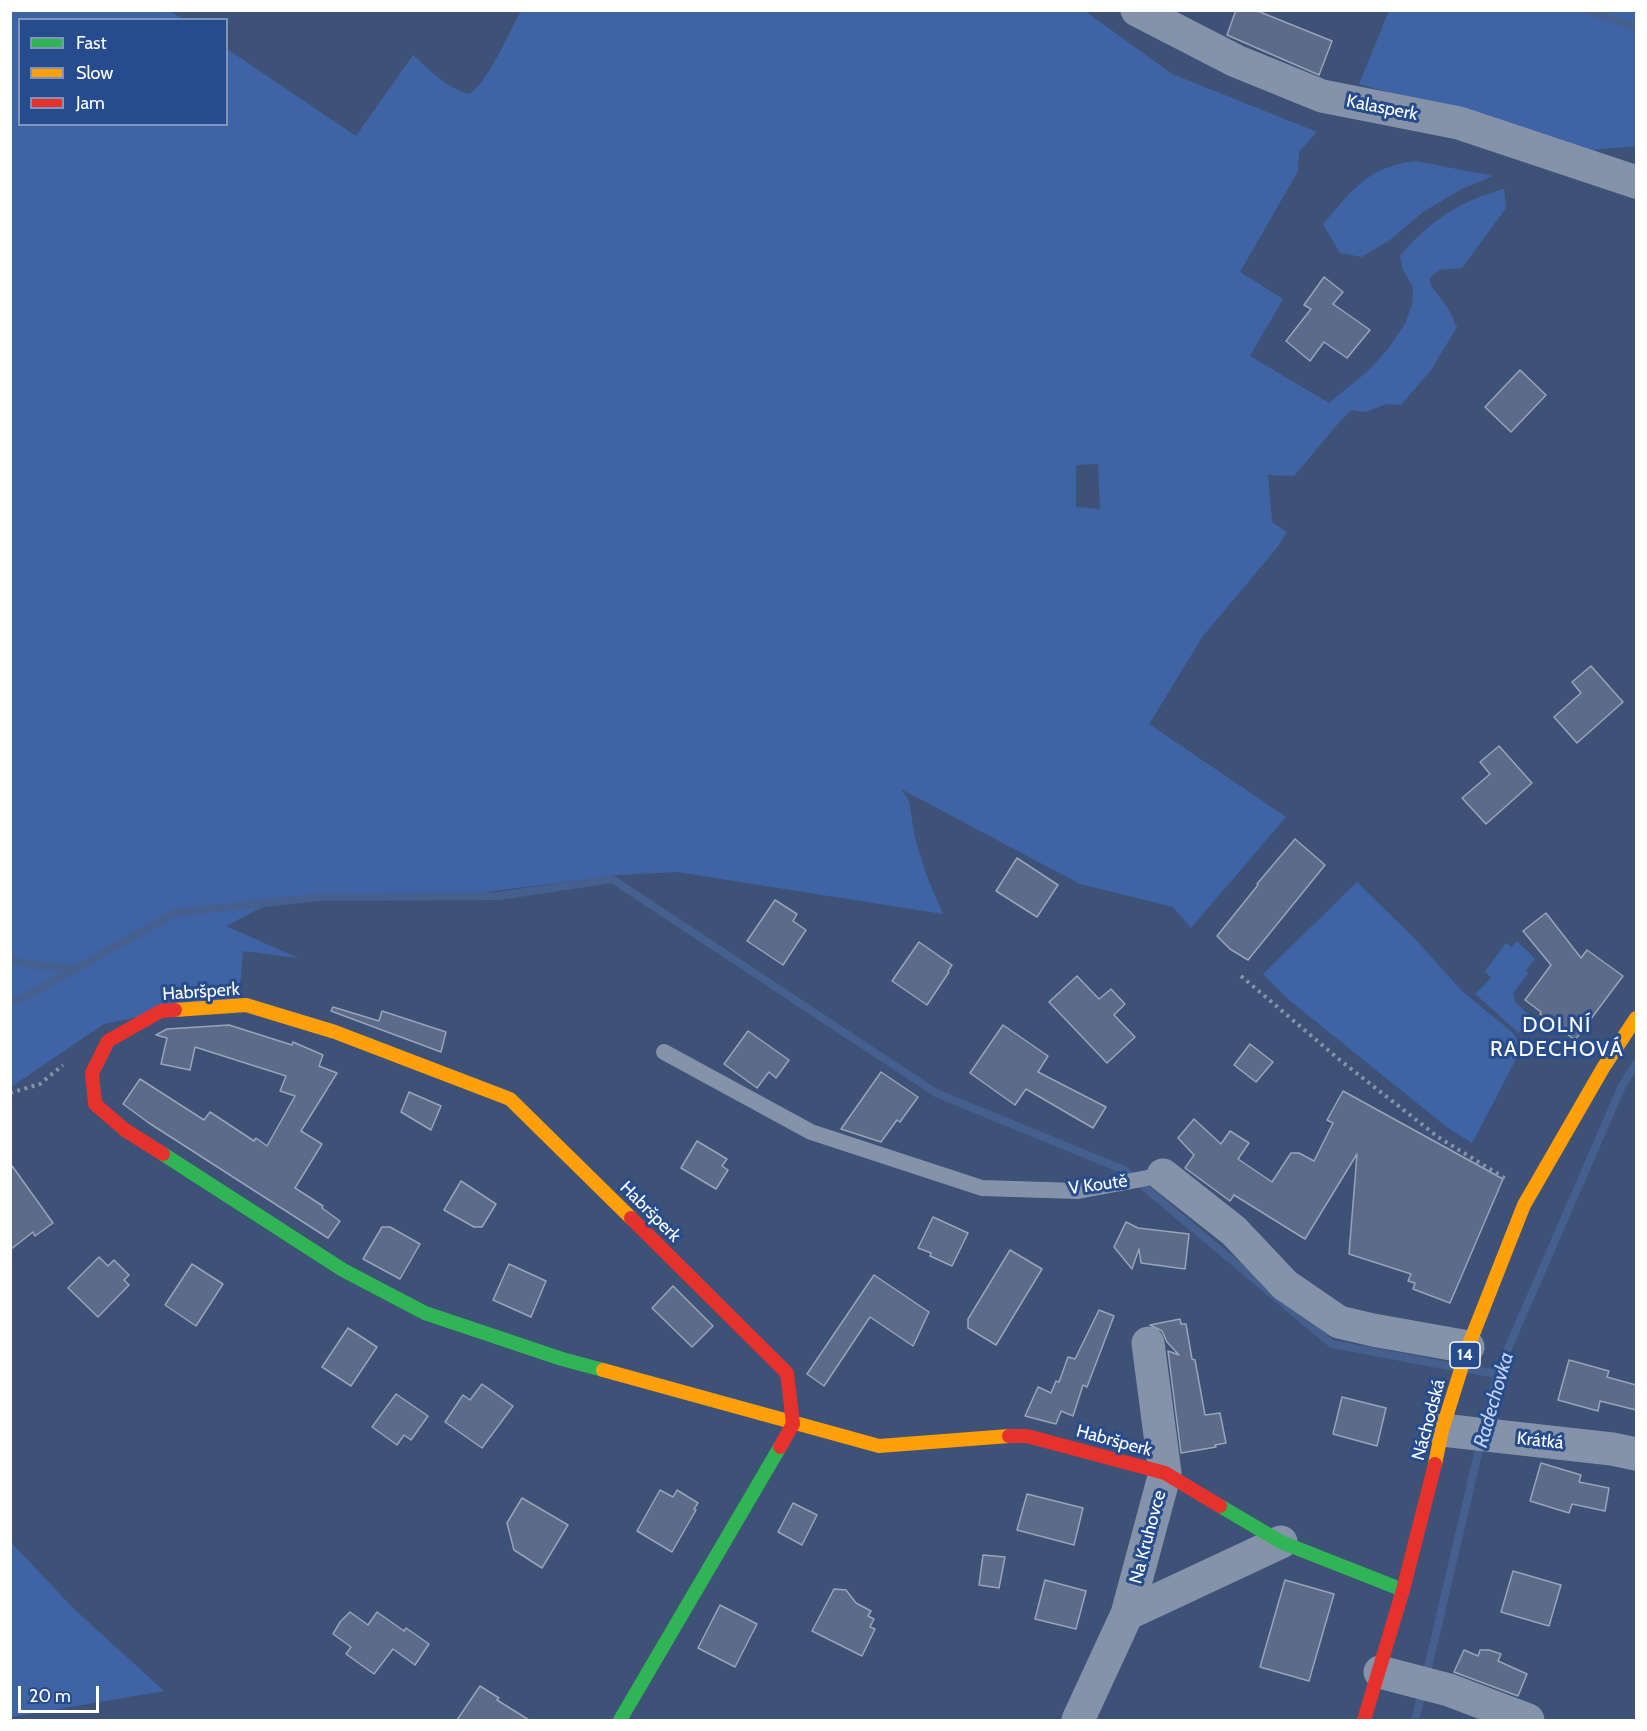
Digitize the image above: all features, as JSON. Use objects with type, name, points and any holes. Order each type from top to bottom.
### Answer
[{"type":"street","name":"Kalasperk","points":[[1137,10],[1236,61],[1322,96],[1459,123],[1636,182]]},
{"type":"street","name":"Habršperk","points":[[794,1424],[787,1374],[510,1098],[335,1032],[246,1005],[160,1011],[108,1041],[92,1073],[95,1104],[126,1130],[343,1270],[425,1313],[562,1359],[794,1424],[879,1446],[1000,1436],[1027,1436],[1165,1473],[1281,1542],[1403,1590]]},
{"type":"street","name":"Náchodská","points":[[1364,1720],[1403,1590],[1442,1430],[1468,1347],[1530,1194],[1603,1068],[1636,1018]]},
{"type":"street","name":"V Koutě","points":[[1162,1174],[1234,1232],[1285,1285],[1339,1322],[1468,1347]]},
{"type":"street","name":"Na Kruhovce","points":[[1078,1720],[1127,1614],[1165,1473],[1148,1343]]},
{"type":"street","points":[[620,1720],[794,1424]]},
{"type":"street","name":"Krátká","points":[[1442,1430],[1612,1449],[1636,1454]]},
{"type":"street","points":[[1127,1614],[1281,1542]]},
{"type":"street","points":[[1380,1672],[1449,1690],[1528,1720]]},
{"type":"lane","name":"V Koutě","points":[[664,1052],[811,1132],[982,1188],[1078,1191],[1162,1174]]},
{"type":"path","points":[[1241,976],[1341,1061],[1438,1137],[1530,1194]]},
{"type":"path","points":[[10,1093],[40,1084],[87,1046],[108,1041]]},
{"type":"shaded area","points":[[11,11],[170,11],[181,18],[18,18],[18,126],[228,126],[228,50],[356,136],[413,55],[432,73],[454,88],[470,94],[491,67],[521,11],[1085,11],[1172,74],[1317,132],[1299,152],[1298,171],[1240,272],[1283,299],[1250,356],[1329,403],[1368,371],[1388,349],[1405,324],[1412,304],[1413,287],[1403,270],[1400,256],[1423,232],[1446,214],[1459,206],[1504,189],[1506,208],[1462,268],[1439,270],[1430,278],[1431,286],[1448,308],[1457,327],[1431,370],[1401,405],[1386,404],[1366,412],[1352,410],[1294,476],[1268,475],[1272,522],[1287,532],[1276,549],[1203,636],[1149,724],[1286,817],[1191,928],[1173,907],[1080,884],[901,789],[909,801],[915,838],[927,877],[943,914],[677,872],[618,875],[471,894],[294,897],[274,901],[226,926],[298,958],[243,951],[239,1000],[104,1024],[11,1087]],"holes":[[[1098,464],[1100,509],[1076,507],[1076,465]]]},
{"type":"shaded area","points":[[1389,11],[1636,11],[1636,146],[1591,150],[1359,84]]},
{"type":"shaded area","points":[[1416,161],[1493,176],[1462,189],[1423,212],[1390,240],[1362,257],[1340,253],[1323,224],[1353,190],[1373,174],[1385,168]]},
{"type":"shaded area","points":[[1357,882],[1416,940],[1462,991],[1513,1033],[1522,1048],[1472,1143],[1448,1128],[1289,1000],[1263,974]]},
{"type":"shaded area","points":[[1517,941],[1535,959],[1526,970],[1528,974],[1513,993],[1515,1002],[1529,1015],[1519,1033],[1475,994],[1491,978],[1485,971],[1506,943],[1511,947]]},
{"type":"shaded area","points":[[10,1541],[73,1608],[164,1691],[11,1717]]},
{"type":"building","points":[[1236,10],[1255,10],[1332,41],[1319,75],[1227,35]]},
{"type":"building","points":[[1324,277],[1343,292],[1333,304],[1370,330],[1347,358],[1324,342],[1310,361],[1286,341],[1311,309],[1304,305]]},
{"type":"building","points":[[1520,370],[1546,395],[1511,432],[1485,407]]},
{"type":"building","points":[[1591,666],[1623,702],[1577,743],[1554,717],[1581,693],[1572,682]]},
{"type":"building","points":[[1499,746],[1532,783],[1486,824],[1462,798],[1490,774],[1480,762]]},
{"type":"building","points":[[1295,839],[1325,865],[1248,960],[1230,949],[1217,936]]},
{"type":"building","points":[[1017,858],[1058,885],[1037,917],[996,891]]},
{"type":"building","points":[[775,900],[797,914],[793,921],[806,930],[783,965],[747,941]]},
{"type":"building","points":[[1546,913],[1581,958],[1587,950],[1623,976],[1575,1040],[1525,1000],[1551,965],[1523,931]]},
{"type":"building","points":[[919,942],[952,965],[927,1005],[892,981]]},
{"type":"building","points":[[1077,976],[1099,999],[1111,989],[1125,1004],[1114,1015],[1135,1037],[1107,1063],[1049,1002]]},
{"type":"building","points":[[333,1007],[379,1021],[382,1011],[446,1032],[441,1052],[331,1011]]},
{"type":"building","points":[[229,1025],[292,1045],[293,1042],[323,1055],[319,1066],[337,1073],[301,1131],[322,1144],[295,1188],[323,1206],[322,1208],[340,1221],[328,1238],[123,1104],[140,1079],[204,1120],[210,1112],[254,1141],[256,1138],[267,1146],[295,1096],[280,1091],[286,1076],[195,1047],[190,1070],[161,1064],[167,1038],[156,1035],[167,1029]]},
{"type":"building","points":[[1003,1025],[1048,1056],[1038,1072],[1106,1107],[1093,1128],[1026,1089],[1015,1105],[970,1073]]},
{"type":"building","points":[[748,1031],[789,1060],[776,1078],[769,1072],[757,1088],[724,1064]]},
{"type":"building","points":[[1250,1044],[1273,1062],[1256,1082],[1234,1065]]},
{"type":"building","points":[[881,1072],[918,1097],[900,1122],[897,1120],[881,1142],[841,1129]]},
{"type":"building","points":[[1343,1091],[1503,1179],[1450,1303],[1413,1289],[1415,1283],[1408,1281],[1411,1274],[1349,1254],[1357,1154],[1305,1239],[1234,1195],[1230,1201],[1185,1168],[1194,1155],[1178,1138],[1194,1119],[1221,1144],[1230,1131],[1249,1143],[1238,1159],[1272,1182],[1291,1153],[1299,1153],[1314,1161],[1333,1123],[1327,1120]]},
{"type":"building","points":[[409,1092],[441,1106],[431,1130],[401,1112]]},
{"type":"building","points":[[697,1141],[727,1159],[722,1166],[728,1170],[716,1189],[681,1168]]},
{"type":"building","points":[[10,1163],[53,1223],[35,1236],[33,1232],[10,1250]]},
{"type":"building","points":[[461,1181],[496,1204],[482,1227],[474,1227],[444,1210]]},
{"type":"building","points":[[933,1217],[968,1233],[952,1266],[918,1248]]},
{"type":"building","points":[[1126,1222],[1138,1228],[1189,1234],[1185,1269],[1141,1263],[1139,1249],[1132,1269],[1114,1247]]},
{"type":"building","points":[[382,1227],[390,1227],[420,1244],[400,1279],[363,1259]]},
{"type":"building","points":[[1010,1250],[1042,1269],[996,1345],[968,1328],[968,1319]]},
{"type":"building","points":[[99,1257],[108,1266],[114,1260],[129,1275],[124,1280],[129,1285],[98,1317],[68,1288]]},
{"type":"building","points":[[192,1264],[223,1284],[196,1326],[165,1305]]},
{"type":"building","points":[[509,1264],[546,1281],[531,1317],[493,1300]]},
{"type":"building","points":[[874,1275],[929,1312],[913,1346],[870,1317],[824,1386],[807,1374]]},
{"type":"building","points":[[673,1286],[713,1326],[692,1347],[652,1308]]},
{"type":"building","points":[[1099,1310],[1114,1316],[1087,1387],[1083,1385],[1073,1416],[1061,1411],[1056,1424],[1025,1416],[1038,1387],[1051,1393],[1056,1381],[1059,1382],[1068,1357],[1075,1359]]},
{"type":"building","points":[[1180,1319],[1181,1324],[1186,1324],[1205,1415],[1220,1413],[1226,1443],[1181,1453],[1168,1351],[1179,1355],[1167,1342],[1162,1331],[1150,1325]]},
{"type":"building","points":[[348,1328],[377,1347],[351,1386],[322,1367]]},
{"type":"building","points":[[1569,1360],[1609,1371],[1607,1377],[1636,1385],[1636,1410],[1600,1401],[1598,1411],[1558,1400]]},
{"type":"building","points":[[482,1384],[513,1406],[482,1448],[445,1422],[463,1395],[470,1400]]},
{"type":"building","points":[[396,1394],[428,1416],[411,1440],[404,1435],[397,1445],[372,1427]]},
{"type":"building","points":[[1342,1397],[1386,1408],[1377,1446],[1333,1434]]},
{"type":"building","points":[[1541,1463],[1581,1475],[1579,1482],[1609,1488],[1605,1511],[1572,1504],[1569,1513],[1530,1501]]},
{"type":"building","points":[[660,1490],[673,1497],[677,1490],[698,1503],[672,1552],[637,1531]]},
{"type":"building","points":[[1027,1494],[1083,1508],[1074,1545],[1017,1530]]},
{"type":"building","points":[[522,1498],[568,1525],[542,1568],[514,1550],[507,1523]]},
{"type":"building","points":[[793,1503],[817,1515],[802,1545],[778,1532]]},
{"type":"building","points":[[983,1555],[1005,1557],[999,1588],[979,1585]]},
{"type":"building","points":[[1513,1571],[1561,1585],[1549,1626],[1501,1612]]},
{"type":"building","points":[[1045,1580],[1086,1591],[1076,1629],[1035,1619]]},
{"type":"building","points":[[1285,1580],[1334,1594],[1309,1681],[1260,1667]]},
{"type":"building","points":[[834,1589],[846,1590],[856,1603],[871,1611],[868,1616],[874,1619],[870,1627],[875,1629],[862,1656],[812,1631]]},
{"type":"building","points":[[720,1605],[757,1624],[735,1667],[698,1648]]},
{"type":"building","points":[[350,1612],[368,1625],[377,1612],[404,1631],[406,1628],[429,1644],[415,1665],[393,1649],[374,1674],[346,1654],[351,1647],[333,1634]]},
{"type":"building","points":[[1464,1650],[1478,1656],[1480,1650],[1501,1654],[1498,1661],[1527,1674],[1518,1696],[1454,1672]]},
{"type":"building","points":[[480,1686],[499,1698],[497,1700],[529,1720],[457,1720]]},
{"type":"waterway","points":[[1585,10],[1636,27]]},
{"type":"waterway","points":[[10,1002],[23,998],[175,913],[319,897],[499,896],[612,879],[936,1093],[1124,1170],[1332,1344],[1454,1367]]},
{"type":"waterway","points":[[10,960],[75,969]]},
{"type":"waterway","name":"Radechovka","points":[[1484,1428],[1497,1374],[1622,1086],[1636,1064]]},
{"type":"waterway","points":[[1467,1369],[1497,1374]]},
{"type":"waterway","name":"Radechovka","points":[[1426,1676],[1481,1441]]},
{"type":"waterway","name":"Radechovka","points":[[1415,1720],[1423,1689]]},
{"type":"traffic: fast","points":[[163,1154],[343,1270],[425,1313],[562,1359],[603,1370]]},
{"type":"traffic: fast","points":[[620,1720],[780,1447]]},
{"type":"traffic: fast","points":[[1220,1506],[1281,1542],[1403,1590]]},
{"type":"traffic: slow","points":[[175,1010],[246,1005],[335,1032],[510,1099],[631,1218]]},
{"type":"traffic: slow","points":[[1435,1464],[1442,1430],[1468,1347],[1524,1205],[1603,1068],[1636,1018]]},
{"type":"traffic: slow","points":[[603,1370],[879,1446],[1009,1436]]},
{"type":"traffic: jam","points":[[163,1154],[125,1130],[95,1104],[92,1073],[108,1041],[161,1011],[175,1010]]},
{"type":"traffic: jam","points":[[631,1218],[787,1373],[793,1424],[780,1447]]},
{"type":"traffic: jam","points":[[1009,1436],[1027,1436],[1165,1473],[1220,1506]]},
{"type":"traffic: jam","points":[[1364,1720],[1403,1590],[1435,1464]]},
{"type":"district","name":"DOLNÍ RADECHOVÁ","points":[[1557,1038]]}]
